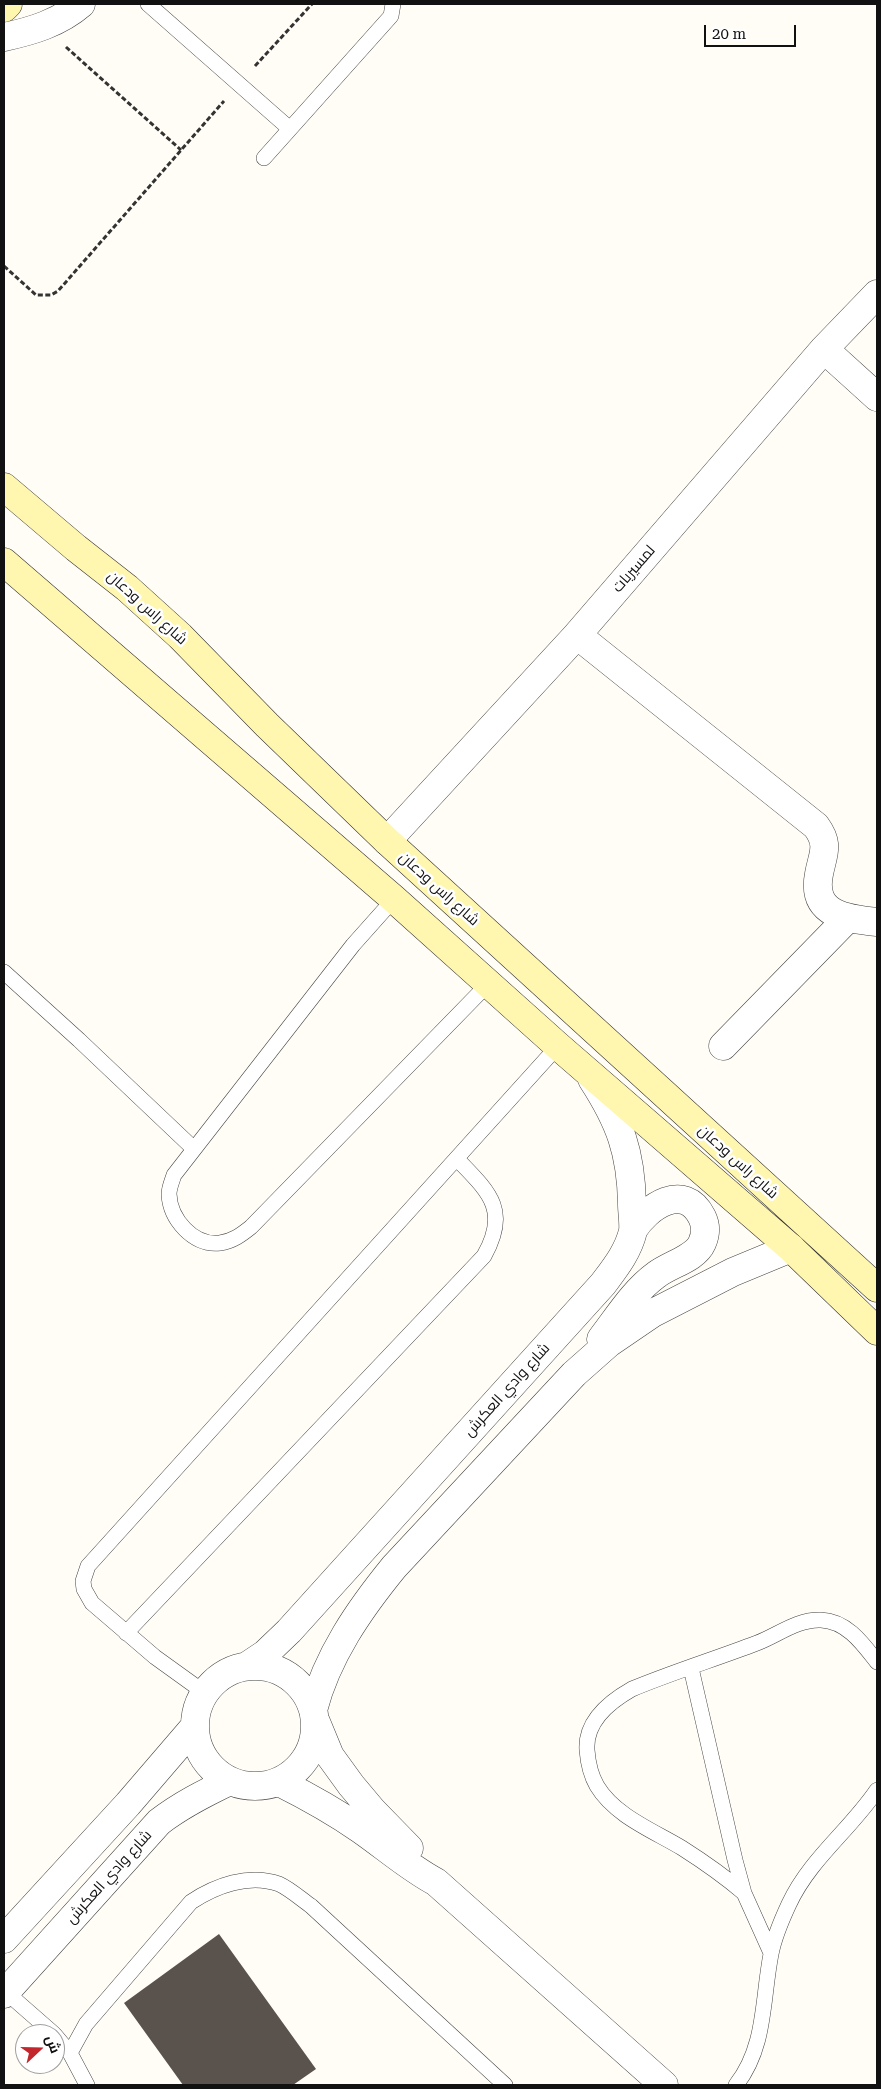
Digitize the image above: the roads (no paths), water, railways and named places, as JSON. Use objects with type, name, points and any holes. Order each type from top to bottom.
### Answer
[{"type":"street","points":[[4,8],[8,4]]},
{"type":"street","points":[[4,37],[44,27],[59,20],[82,4]]},
{"type":"street","name":"لمسيربات","points":[[387,841],[576,635],[824,350],[877,294]]},
{"type":"street","points":[[824,350],[877,397]]},
{"type":"street","name":"شارع راس ودعان","points":[[4,487],[127,588],[180,636],[387,841],[877,1288]]},
{"type":"street","name":"شارع راس ودعان","points":[[4,562],[394,899],[489,982],[558,1046],[791,1248],[877,1331]]},
{"type":"street","points":[[576,635],[816,826],[824,840],[825,848],[818,887],[821,899],[828,909],[839,916],[848,919],[877,922]]},
{"type":"street","points":[[723,1046],[848,919]]},
{"type":"street","name":"شارع وادي العكرش","points":[[247,1666],[266,1654],[289,1631],[602,1284],[624,1254],[633,1230],[630,1166],[624,1140],[610,1107],[584,1067]]},
{"type":"street","points":[[633,1230],[645,1213],[653,1207],[673,1200],[683,1200],[696,1208],[704,1221],[705,1231],[703,1241],[698,1250],[665,1268],[644,1286],[574,1374],[394,1567],[372,1594],[334,1653],[320,1685],[315,1716],[315,1734],[311,1749],[303,1763],[292,1774],[279,1782],[264,1786],[247,1786],[230,1781],[216,1772],[204,1759],[198,1743],[195,1726],[198,1709],[205,1693],[216,1680],[230,1671],[247,1666],[264,1666],[280,1671],[295,1681],[306,1694],[315,1716],[330,1756],[372,1810],[415,1854],[436,1882],[664,2085]]},
{"type":"street","points":[[574,1374],[610,1343],[653,1312],[733,1272],[791,1248]]},
{"type":"street","points":[[4,1939],[128,1804],[195,1726]]},
{"type":"street","name":"شارع وادي العكرش","points":[[5,1993],[159,1822],[195,1798],[230,1781]]},
{"type":"street","points":[[279,1782],[332,1810],[404,1864],[436,1882]]},
{"type":"lane","points":[[148,4],[290,129]]},
{"type":"lane","points":[[264,158],[391,16],[393,4]]},
{"type":"lane","points":[[394,899],[353,945],[174,1175],[169,1192],[172,1211],[185,1230],[200,1240],[219,1243],[237,1238],[258,1220],[489,982]]},
{"type":"lane","points":[[4,972],[134,1091],[194,1149]]},
{"type":"lane","points":[[205,1693],[155,1657],[92,1603],[83,1581],[88,1566],[558,1046]]},
{"type":"lane","points":[[126,1633],[484,1256],[496,1227],[495,1211],[490,1196],[457,1159]]},
{"type":"lane","points":[[744,1893],[722,1874],[634,1820],[615,1806],[597,1787],[588,1768],[587,1741],[595,1719],[613,1700],[646,1684],[760,1642],[794,1625],[821,1620],[840,1625],[856,1636],[877,1662]]},
{"type":"lane","points":[[691,1668],[725,1821],[744,1893],[771,1953]]},
{"type":"lane","points":[[736,2085],[750,2064],[761,2031],[771,1953],[788,1905],[802,1880],[818,1859],[869,1802],[877,1790]]},
{"type":"lane","points":[[70,2054],[86,2024],[191,1902],[206,1892],[222,1885],[239,1881],[259,1880],[279,1884],[311,1906],[505,2085]]},
{"type":"lane","points":[[5,1993],[41,2024]]},
{"type":"lane","points":[[65,2048],[87,2085]]}]
